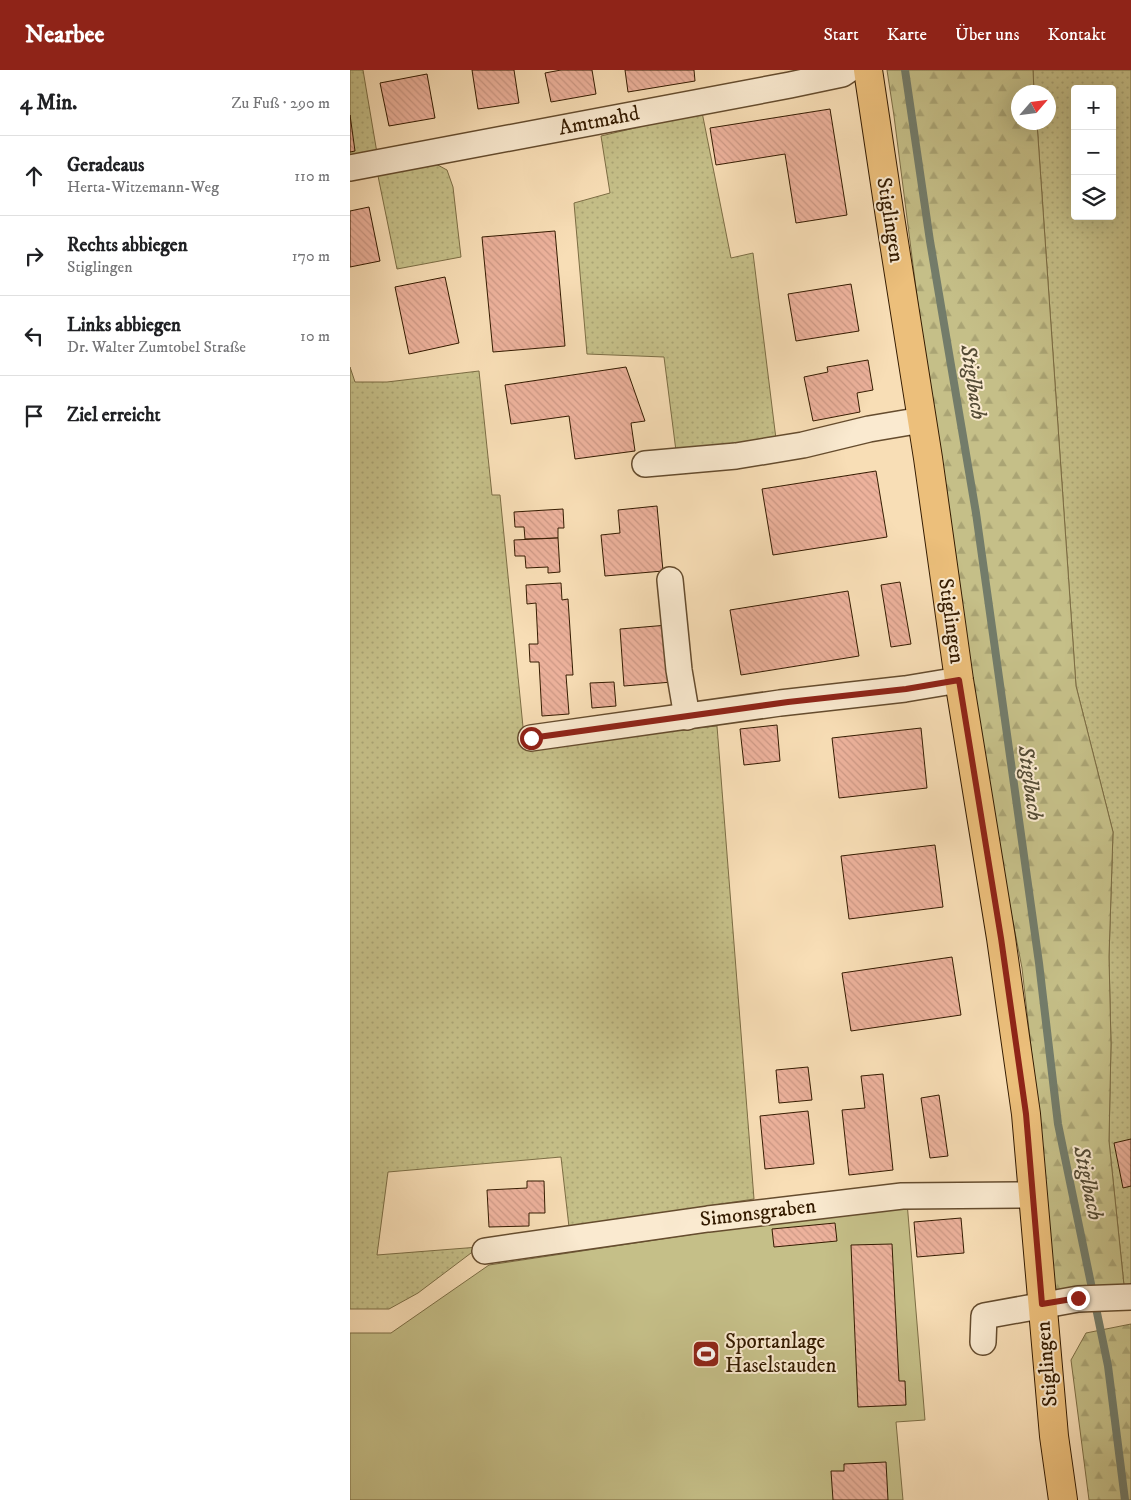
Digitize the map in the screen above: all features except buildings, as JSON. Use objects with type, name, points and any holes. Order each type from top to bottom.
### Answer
[{"type":"main road","name":"Stiglingen","points":[[868,70],[922,420],[959,680],[1001,938],[1026,1114],[1054,1436],[1063,1500]]},
{"type":"street","name":"Amtmahd","points":[[350,168],[789,78],[842,74],[848,70]]},
{"type":"street","points":[[645,464],[736,456],[803,445],[869,429],[922,420]]},
{"type":"street","points":[[670,580],[679,670],[687,717]]},
{"type":"street","points":[[531,738],[788,702],[906,689],[959,680]]},
{"type":"street","name":"Simonsgraben","points":[[485,1251],[708,1219],[902,1196],[1032,1196]]},
{"type":"street","points":[[983,1342],[984,1316],[1078,1298],[1121,1297]]},
{"type":"green space","points":[[350,70],[363,70],[377,153],[350,158]]},
{"type":"green space","points":[[887,70],[1033,70],[1034,85],[1011,85],[1011,130],[1037,130],[1076,686],[1113,832],[1109,957],[1111,1044],[1109,1141],[1125,1295],[1046,1301],[1040,1127],[1022,968],[967,688]]},
{"type":"green space","points":[[1033,70],[1131,70],[1131,1295],[1125,1295],[1109,1141],[1111,1044],[1109,957],[1113,832],[1076,686],[1037,130],[1056,130],[1056,85],[1034,85]]},
{"type":"green space","points":[[702,112],[731,258],[753,253],[776,439],[676,451],[664,357],[587,354],[574,203],[610,193],[601,136]]},
{"type":"green space","points":[[434,163],[447,170],[453,187],[461,257],[397,269],[378,176],[381,171]]},
{"type":"green space","points":[[350,367],[355,382],[387,382],[479,371],[492,495],[500,495],[525,747],[581,739],[717,726],[754,1199],[569,1227],[561,1157],[388,1172],[377,1255],[479,1247],[418,1293],[389,1309],[350,1309]]},
{"type":"green space","name":"Sportanlage Haselstauden","points":[[907,1202],[925,1420],[896,1422],[903,1500],[350,1500],[350,1333],[391,1333],[489,1265]]},
{"type":"green space","points":[[1131,1324],[1131,1500],[1089,1500],[1071,1360],[1086,1333]]},
{"type":"waterway","name":"Stiglbach","points":[[905,70],[930,241],[976,513],[1039,963],[1058,1124],[1108,1366],[1125,1500]]},
{"type":"place","name":"Sportanlage Haselstauden","points":[[706,1354]]},
{"type":"route","points":[[531,738],[788,702],[906,689],[959,680],[1001,938],[1026,1114],[1042,1304],[1078,1298]]}]
